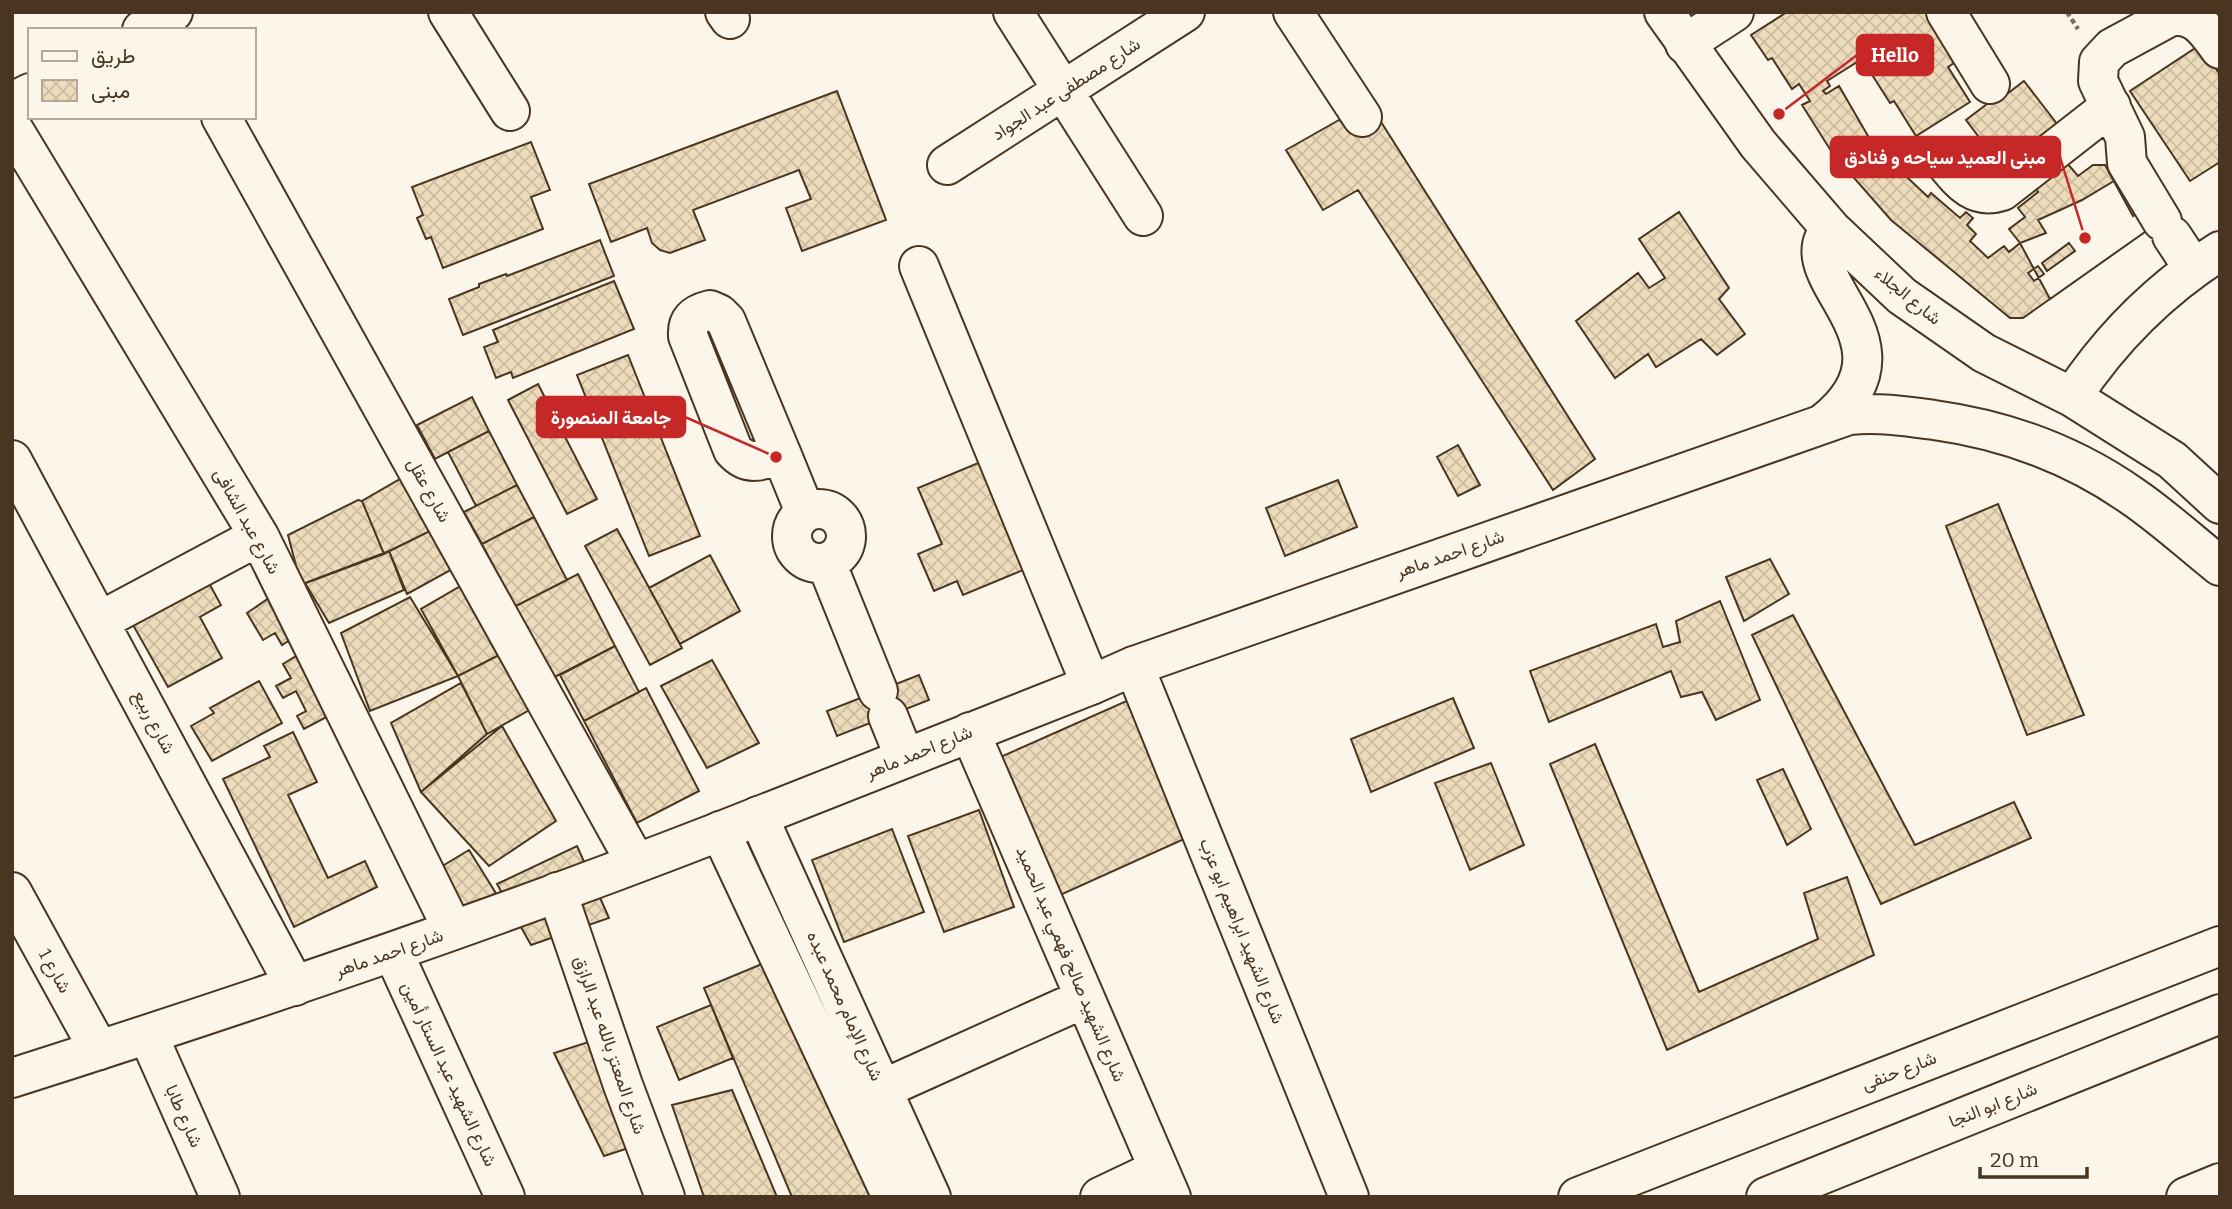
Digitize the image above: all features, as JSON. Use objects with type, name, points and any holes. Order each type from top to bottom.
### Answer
[{"type":"street","points":[[447,12],[510,111]]},
{"type":"street","points":[[1013,12],[1143,216]]},
{"type":"street","name":"شارع مصطفى عبد الجواد","points":[[947,165],[1185,12]]},
{"type":"street","points":[[1293,12],[1362,117]]},
{"type":"street","name":"شارع الجلاء","points":[[1664,12],[1758,144],[1831,229],[1902,296],[1983,353],[2072,397],[2172,460],[2220,504]]},
{"type":"street","points":[[1685,44],[1734,12]]},
{"type":"street","points":[[1946,12],[1990,84]]},
{"type":"street","points":[[2072,397],[2122,331],[2158,296],[2206,259],[2167,228],[2129,168],[2125,137],[2098,81],[2099,62],[2112,48],[2162,19],[2182,15],[2200,23],[2220,49]]},
{"type":"street","points":[[12,102],[28,94]]},
{"type":"street","points":[[1941,158],[1971,191],[1992,194],[2002,191],[2111,106]]},
{"type":"street","name":"شارع عقل","points":[[222,119],[636,863]]},
{"type":"street","name":"شارع عبد الشافى","points":[[12,127],[259,536],[453,930]]},
{"type":"street","name":"شارع احمد ماهر","points":[[1825,422],[1852,397],[1860,380],[1863,364],[1858,334],[1822,260],[1821,244],[1831,229]]},
{"type":"street","points":[[919,266],[1091,685]]},
{"type":"street","name":"شارع احمد ماهر","points":[[12,1078],[393,952],[720,831],[1134,666],[1849,415],[1875,412],[1970,425],[2014,436],[2056,452],[2134,497],[2220,566]]},
{"type":"street","points":[[781,453],[805,512],[816,508],[828,510],[844,525],[846,537],[843,548],[836,557],[826,562],[905,758]]},
{"type":"street","name":"شارع ربيع","points":[[12,460],[295,986]]},
{"type":"street","points":[[100,621],[259,536]]},
{"type":"street","name":"شارع الشهيد ابراهيم ابو عزب","points":[[1134,666],[1349,1197]]},
{"type":"street","name":"شارع الشهيد صالح فهمي عبد الحميد","points":[[970,732],[1165,1183]]},
{"type":"street","name":"شارع الإمام محمد عبده","points":[[758,816],[931,1197]]},
{"type":"street","name":"شارع الإمام محمد عبده","points":[[720,831],[892,1197]]},
{"type":"street","name":"شارع 1","points":[[12,892],[99,1051]]},
{"type":"street","name":"شارع المعتز بالله عبد الرازق","points":[[557,892],[623,1085],[665,1197]]},
{"type":"street","name":"شارع حنفى","points":[[1578,1197],[2220,946]]},
{"type":"street","name":"شارع الشهيد عبد الستار أمين","points":[[393,952],[505,1197]]},
{"type":"street","points":[[883,1089],[1086,998]]},
{"type":"street","name":"شارع ابو النجا","points":[[1766,1197],[2220,1014]]},
{"type":"street","name":"شارع طابا","points":[[148,1035],[220,1197]]},
{"type":"street","points":[[1100,1197],[1165,1183]]},
{"type":"street","points":[[2186,1197],[2220,1183]]},
{"type":"building","points":[[1787,12],[1926,12],[1957,61],[1948,67],[1970,102],[1916,136],[1894,101],[1890,103],[1862,59],[1827,81],[1830,86],[1823,91],[1826,94],[1839,86],[1868,136],[1893,164],[1928,197],[1931,193],[1960,218],[1966,212],[1973,218],[1967,225],[1976,234],[1970,241],[1988,258],[2004,246],[2009,252],[2020,243],[2009,229],[2025,217],[2018,208],[2038,192],[2029,180],[2060,155],[2078,176],[2093,165],[2105,165],[2133,216],[2141,211],[2152,227],[2023,318],[2010,318],[1891,220],[1833,154],[1802,105],[1810,101],[1799,84],[1792,89],[1772,58],[1768,60],[1751,35]],"holes":[[[2069,243],[2075,251],[2047,271],[2042,263]],[[2038,266],[2044,274],[2034,281],[2028,273]]]},
{"type":"building","points":[[2200,45],[2220,75],[2220,162],[2190,181],[2130,91]]},
{"type":"building","points":[[2024,81],[2064,133],[2008,176],[1966,120],[2004,91],[2007,94]]},
{"type":"building","points":[[837,91],[886,220],[802,251],[786,208],[811,199],[799,170],[693,210],[705,240],[670,253],[660,250],[652,243],[647,228],[611,242],[589,184]]},
{"type":"building","points":[[1369,103],[1595,459],[1553,490],[1358,190],[1323,210],[1286,150]]},
{"type":"building","points":[[531,142],[550,190],[531,197],[543,229],[443,268],[431,237],[426,239],[417,218],[423,215],[412,187]]},
{"type":"building","points":[[2114,181],[2152,227],[2050,299],[2020,243],[2046,233],[2038,220],[2082,200]]},
{"type":"building","points":[[1679,212],[1729,288],[1719,299],[1745,334],[1717,355],[1701,339],[1656,367],[1648,354],[1615,378],[1576,321],[1638,273],[1649,288],[1665,278],[1639,239]]},
{"type":"building","points":[[600,240],[614,276],[463,335],[449,299],[479,287],[479,284]]},
{"type":"building","points":[[614,281],[634,329],[513,378],[511,372],[496,378],[484,347],[498,342],[493,330]]},
{"type":"building","points":[[628,355],[700,536],[649,556],[577,375]]},
{"type":"building","points":[[538,384],[597,499],[567,514],[508,400]]},
{"type":"building","points":[[472,397],[489,431],[435,459],[417,425]]},
{"type":"building","points":[[489,431],[517,485],[476,506],[448,452]]},
{"type":"building","points":[[1458,445],[1480,485],[1458,496],[1437,457]]},
{"type":"building","points":[[983,461],[1028,568],[963,595],[957,581],[934,591],[918,554],[942,544],[918,488]]},
{"type":"building","points":[[407,475],[434,529],[384,554],[362,501]]},
{"type":"building","points":[[1338,480],[1357,527],[1285,556],[1266,508]]},
{"type":"building","points":[[517,485],[534,517],[482,544],[464,512]]},
{"type":"building","points":[[358,500],[362,501],[384,554],[301,585],[288,535]]},
{"type":"building","points":[[1998,504],[2084,715],[2027,735],[1946,526]]},
{"type":"building","points":[[534,517],[567,580],[514,607],[482,544]]},
{"type":"building","points":[[434,529],[458,566],[407,594],[389,551]]},
{"type":"building","points":[[617,529],[682,648],[650,665],[585,546]]},
{"type":"building","points":[[389,551],[404,590],[329,623],[305,583]]},
{"type":"building","points":[[710,555],[740,611],[680,644],[649,588]]},
{"type":"building","points":[[1770,559],[1789,594],[1744,621],[1726,577]]},
{"type":"building","points":[[204,574],[221,605],[200,617],[222,658],[168,687],[128,616]]},
{"type":"building","points":[[578,574],[615,646],[551,679],[514,607]]},
{"type":"building","points":[[466,583],[503,653],[458,676],[421,609]]},
{"type":"building","points":[[410,597],[458,676],[370,711],[341,633]]},
{"type":"building","points":[[269,598],[293,638],[282,645],[275,633],[263,640],[247,613]]},
{"type":"building","points":[[1720,601],[1760,700],[1716,720],[1702,692],[1681,697],[1671,671],[1549,722],[1530,671],[1656,624],[1663,647],[1680,642],[1676,621]]},
{"type":"building","points":[[1793,615],[1915,845],[2014,802],[2031,838],[1881,904],[1752,635]]},
{"type":"building","points":[[615,646],[639,692],[584,721],[560,675]]},
{"type":"building","points":[[301,653],[334,713],[304,729],[297,716],[306,711],[296,691],[283,698],[276,686],[291,678],[283,664]]},
{"type":"building","points":[[503,653],[531,709],[487,734],[458,676]]},
{"type":"building","points":[[712,660],[759,743],[707,768],[661,686]]},
{"type":"building","points":[[919,675],[929,700],[837,736],[827,711]]},
{"type":"building","points":[[259,681],[282,723],[212,761],[191,726],[214,713],[210,708]]},
{"type":"building","points":[[461,683],[487,734],[421,792],[391,723]]},
{"type":"building","points":[[646,688],[699,791],[637,823],[584,721]]},
{"type":"building","points":[[1453,698],[1474,748],[1371,792],[1351,739]]},
{"type":"building","points":[[1131,699],[1193,835],[1058,896],[996,759]]},
{"type":"building","points":[[502,726],[556,821],[489,866],[421,792]]},
{"type":"building","points":[[293,732],[317,782],[288,795],[328,878],[365,861],[377,887],[294,927],[223,779],[270,757],[264,746]]},
{"type":"building","points":[[1595,744],[1699,992],[1818,939],[1804,893],[1847,877],[1874,955],[1667,1050],[1550,764]]},
{"type":"building","points":[[1491,763],[1524,845],[1470,870],[1435,783]]},
{"type":"building","points":[[1783,769],[1811,829],[1787,845],[1757,780]]},
{"type":"building","points":[[979,810],[1014,907],[944,932],[908,836]]},
{"type":"building","points":[[892,829],[924,912],[844,942],[812,860]]},
{"type":"building","points":[[577,846],[609,918],[531,945],[497,884]]},
{"type":"building","points":[[469,850],[497,895],[457,920],[429,874]]},
{"type":"building","points":[[798,949],[904,1197],[792,1197],[704,988]]},
{"type":"building","points":[[711,1005],[733,1058],[679,1080],[657,1027]]},
{"type":"building","points":[[623,1031],[659,1138],[604,1156],[554,1053]]},
{"type":"building","points":[[732,1090],[777,1197],[704,1197],[672,1105]]},
{"type":"place","name":"Hello","points":[[1779,114]]},
{"type":"place","name":"مبنى العميد سياحه و فنادق","points":[[2085,238]]},
{"type":"place","name":"جامعة المنصورة","points":[[776,457]]}]
